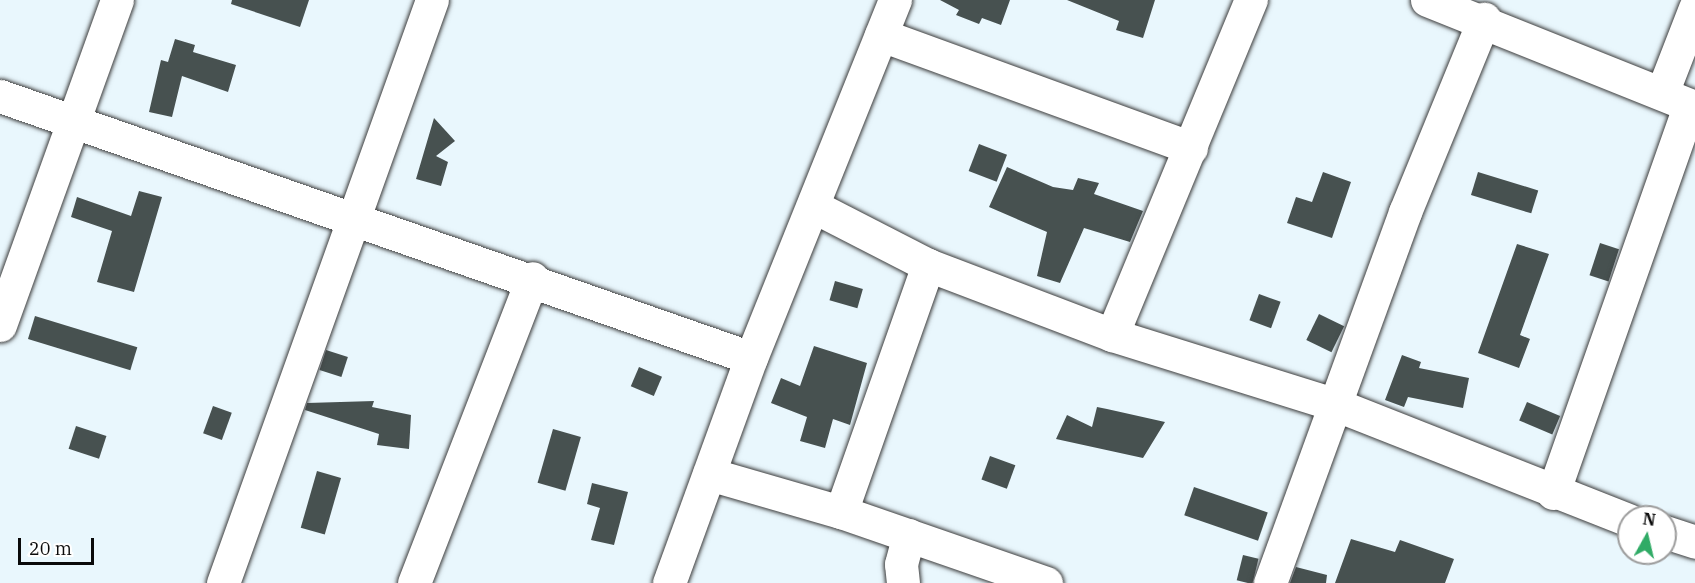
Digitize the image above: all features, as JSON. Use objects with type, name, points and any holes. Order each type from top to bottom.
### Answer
[{"type":"street","points":[[0,325],[117,0]]},
{"type":"street","points":[[223,583],[351,218],[432,0]]},
{"type":"street","points":[[669,583],[751,358],[895,0]]},
{"type":"street","points":[[1112,335],[1251,0]]},
{"type":"street","points":[[1427,0],[1484,19],[1682,101]]},
{"type":"street","points":[[1553,493],[1682,101],[1695,8]]},
{"type":"street","points":[[1270,583],[1405,212],[1484,19]]},
{"type":"street","points":[[881,35],[1191,148]]},
{"type":"street","points":[[0,96],[75,119],[351,218],[532,278],[751,358]]},
{"type":"street","points":[[813,206],[928,265],[1112,335],[1334,404],[1553,493],[1617,516]]},
{"type":"street","points":[[841,512],[928,265]]},
{"type":"street","points":[[414,583],[532,278]]},
{"type":"street","points":[[709,474],[841,512],[1046,583]]},
{"type":"street","points":[[903,583],[901,564],[909,535]]},
{"type":"street","points":[[1677,536],[1695,542]]},
{"type":"building","points":[[232,0],[309,0],[300,27],[231,4]]},
{"type":"building","points":[[940,0],[1010,0],[1001,25],[982,18],[979,24],[956,15],[959,10]]},
{"type":"building","points":[[1067,0],[1155,0],[1143,38],[1116,30],[1119,21]]},
{"type":"building","points":[[175,39],[195,45],[193,52],[236,65],[228,92],[182,76],[172,117],[149,112],[161,60],[168,62]]},
{"type":"building","points":[[434,118],[455,141],[436,156],[448,162],[441,186],[416,179]]},
{"type":"building","points":[[979,144],[1007,155],[997,182],[969,171]]},
{"type":"building","points":[[1007,167],[1053,187],[1073,190],[1078,178],[1099,183],[1094,194],[1143,211],[1130,242],[1084,228],[1060,283],[1037,276],[1047,232],[989,207]]},
{"type":"building","points":[[1323,172],[1351,182],[1332,238],[1287,223],[1296,197],[1312,202]]},
{"type":"building","points":[[1478,172],[1538,190],[1531,213],[1471,195]]},
{"type":"building","points":[[139,191],[162,197],[134,292],[97,282],[112,231],[71,217],[77,197],[131,216]]},
{"type":"building","points":[[1600,243],[1619,249],[1609,282],[1589,275]]},
{"type":"building","points":[[1517,244],[1549,254],[1520,335],[1530,339],[1519,368],[1478,353]]},
{"type":"building","points":[[835,281],[863,289],[857,308],[829,300]]},
{"type":"building","points":[[1259,294],[1281,302],[1271,328],[1249,320]]},
{"type":"building","points":[[1319,314],[1344,326],[1331,352],[1306,340]]},
{"type":"building","points":[[35,316],[137,347],[130,370],[28,339]]},
{"type":"building","points":[[814,346],[867,363],[850,425],[833,419],[825,448],[800,441],[807,417],[771,403],[781,378],[800,386]]},
{"type":"building","points":[[326,350],[348,357],[341,377],[320,370]]},
{"type":"building","points":[[1402,355],[1421,362],[1419,368],[1469,378],[1463,408],[1408,397],[1404,407],[1385,400]]},
{"type":"building","points":[[639,367],[662,377],[654,396],[631,386]]},
{"type":"building","points":[[374,401],[372,407],[411,415],[409,449],[377,445],[379,434],[305,410],[307,403]]},
{"type":"building","points":[[1527,402],[1560,416],[1552,434],[1519,420]]},
{"type":"building","points":[[213,406],[232,413],[222,440],[203,433]]},
{"type":"building","points":[[1097,407],[1165,422],[1143,458],[1056,439],[1067,415],[1092,427]]},
{"type":"building","points":[[76,426],[106,436],[99,459],[69,449]]},
{"type":"building","points":[[553,429],[581,437],[565,491],[538,483]]},
{"type":"building","points":[[990,456],[1015,465],[1007,489],[981,479]]},
{"type":"building","points":[[317,471],[341,478],[325,535],[301,528]]},
{"type":"building","points":[[592,483],[628,492],[614,545],[591,540],[600,508],[587,504]]},
{"type":"building","points":[[1194,487],[1268,512],[1258,541],[1184,515]]},
{"type":"building","points":[[1351,539],[1395,552],[1400,540],[1454,559],[1445,583],[1335,583]]},
{"type":"building","points":[[1243,555],[1259,559],[1253,583],[1237,580]]},
{"type":"building","points":[[1296,567],[1327,575],[1326,583],[1290,583]]}]
